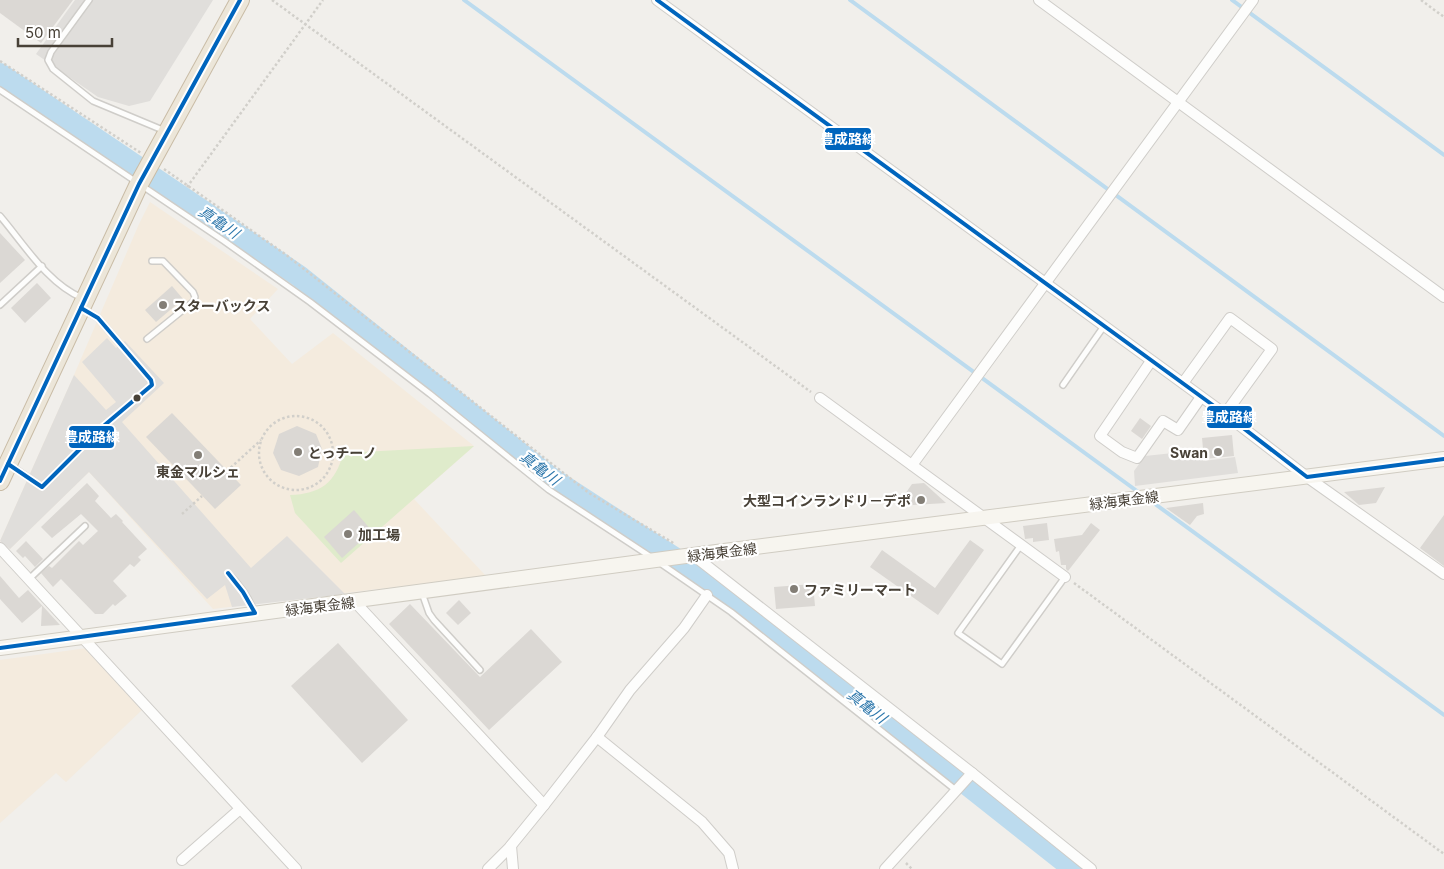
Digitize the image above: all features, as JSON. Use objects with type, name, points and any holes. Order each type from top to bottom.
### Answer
[{"type":"highway","points":[[0,481],[138,184],[240,0]]},
{"type":"main road","name":"緑海東金線","points":[[0,648],[254,613],[355,602],[657,560],[1444,459]]},
{"type":"street","points":[[657,0],[1183,383],[1307,478],[1444,574]]},
{"type":"street","points":[[1039,0],[1444,297]]},
{"type":"street","points":[[912,465],[1253,0]]},
{"type":"street","points":[[1183,383],[1230,318],[1272,349],[1225,414]]},
{"type":"street","points":[[1151,361],[1100,436],[1122,452],[1137,458],[1163,421],[1178,430],[1202,397]]},
{"type":"street","points":[[820,398],[1065,577]]},
{"type":"street","points":[[0,548],[296,869]]},
{"type":"street","points":[[693,556],[972,773],[1091,869]]},
{"type":"street","points":[[488,869],[511,846],[544,805],[597,737],[630,690],[684,628],[707,595]]},
{"type":"street","points":[[355,602],[544,805]]},
{"type":"street","points":[[597,737],[702,822],[729,854],[733,869]]},
{"type":"street","points":[[885,869],[972,773]]},
{"type":"street","points":[[182,860],[240,809]]},
{"type":"street","points":[[511,846],[513,869]]},
{"type":"lane","points":[[88,0],[51,52],[48,60],[53,69],[93,101],[167,132]]},
{"type":"lane","points":[[0,90],[224,241],[310,302],[430,394],[549,490],[707,595],[809,673],[957,791]]},
{"type":"lane","points":[[0,216],[42,266],[98,318],[151,380],[152,385],[100,429],[42,487],[8,464]]},
{"type":"lane","points":[[147,339],[194,301],[195,296],[163,261],[152,261]]},
{"type":"lane","points":[[0,305],[42,266]]},
{"type":"lane","points":[[1063,385],[1104,326]]},
{"type":"lane","points":[[28,580],[85,526]]},
{"type":"lane","points":[[1021,545],[958,633],[1002,664],[1065,577]]},
{"type":"lane","points":[[228,573],[252,605],[254,613]]},
{"type":"lane","points":[[422,593],[429,613],[434,620],[480,670]]},
{"type":"path","points":[[272,0],[820,398]]},
{"type":"path","points":[[186,186],[323,0]]},
{"type":"path","points":[[1421,0],[1444,17]]},
{"type":"path","points":[[0,61],[152,160],[186,186],[285,254],[589,492],[693,556]]},
{"type":"path","points":[[227,471],[261,440],[268,428],[278,420],[288,416],[312,419],[322,425],[331,440],[334,457],[331,468],[324,478],[314,486],[302,490],[282,487],[267,476],[261,464],[259,452],[261,440]]},
{"type":"path","points":[[182,514],[202,496]]},
{"type":"path","points":[[1065,577],[1444,854]]},
{"type":"shaded area","points":[[75,0],[213,0],[150,101],[129,106],[98,97],[36,54]]},
{"type":"shaded area","points":[[150,202],[278,289],[250,319],[292,364],[333,333],[474,446],[414,499],[486,576],[213,609],[89,472],[10,549],[0,541]]},
{"type":"shaded area","points":[[107,338],[116,348],[125,341],[164,383],[122,422],[251,568],[287,536],[345,594],[232,607],[225,585],[207,599],[89,472],[10,549],[0,541],[74,375],[106,410],[116,402],[82,362]]},
{"type":"shaded area","points":[[1201,450],[1203,461],[1235,457],[1238,473],[1135,486],[1134,471],[1145,456]]},
{"type":"shaded area","points":[[87,648],[142,710],[66,782],[56,773],[0,823],[0,660]]},
{"type":"green space","points":[[474,446],[341,563],[295,513],[290,495],[310,492],[325,485],[336,472],[343,453]]},
{"type":"building","points":[[0,0],[73,0],[41,43],[0,13]]},
{"type":"building","points":[[0,233],[25,260],[0,283]]},
{"type":"building","points":[[37,283],[51,298],[25,323],[11,308]]},
{"type":"building","points":[[172,286],[183,299],[156,322],[145,310]]},
{"type":"building","points":[[172,413],[241,485],[215,509],[146,437]]},
{"type":"building","points":[[1140,418],[1151,426],[1142,439],[1131,431]]},
{"type":"building","points":[[297,426],[316,434],[322,449],[318,467],[299,476],[281,470],[273,453],[279,434]]},
{"type":"building","points":[[1232,435],[1234,456],[1204,459],[1202,438]]},
{"type":"building","points":[[87,483],[99,496],[95,501],[111,518],[116,514],[147,549],[138,557],[141,560],[134,567],[130,564],[113,581],[127,596],[115,606],[113,604],[103,614],[95,614],[61,579],[53,587],[41,573],[49,566],[52,568],[79,541],[83,545],[98,531],[81,514],[52,538],[41,527]]},
{"type":"building","points":[[924,483],[946,503],[897,506],[912,484]]},
{"type":"building","points":[[1385,487],[1376,503],[1359,505],[1344,492]]},
{"type":"building","points":[[1203,503],[1204,514],[1197,516],[1190,525],[1166,508]]},
{"type":"building","name":"加工場","points":[[354,510],[372,531],[342,558],[324,537]]},
{"type":"building","points":[[1444,515],[1444,566],[1420,548]]},
{"type":"building","points":[[1047,523],[1049,540],[1033,542],[1033,538],[1025,539],[1023,526]]},
{"type":"building","points":[[1091,523],[1100,530],[1068,571],[1066,565],[1061,565],[1059,551],[1056,552],[1054,539],[1082,535]]},
{"type":"building","points":[[970,540],[984,550],[938,615],[870,567],[882,550],[935,588]]},
{"type":"building","points":[[26,541],[43,559],[35,567],[25,556],[23,558],[16,551]]},
{"type":"building","points":[[0,576],[19,598],[28,590],[60,625],[41,626],[42,606],[22,623],[0,599]]},
{"type":"building","points":[[813,584],[815,606],[776,609],[774,587]]},
{"type":"building","points":[[459,600],[471,613],[458,625],[446,613]]},
{"type":"building","points":[[410,604],[480,677],[531,629],[562,662],[489,730],[389,624]]},
{"type":"building","points":[[338,643],[408,720],[362,763],[291,686]]},
{"type":"waterway","points":[[464,0],[1141,494]]},
{"type":"waterway","points":[[850,0],[1444,436]]},
{"type":"waterway","points":[[1232,0],[1444,155]]},
{"type":"waterway","name":"真亀川","points":[[0,74],[299,276],[551,478],[710,581],[1074,869]]},
{"type":"waterway","points":[[1151,501],[1444,715]]},
{"type":"transit line","name":"豊成路線","points":[[0,481],[139,184],[240,0]]},
{"type":"transit line","name":"豊成路線","points":[[657,0],[1225,414],[1307,477],[1444,459]]},
{"type":"transit line","name":"豊成路線","points":[[8,464],[42,487],[100,429],[152,385],[151,380],[98,318],[81,308]]},
{"type":"transit line","name":"豊成路線","points":[[0,648],[255,613],[243,592],[228,573]]},
{"type":"place","name":"スターバックス","points":[[163,305]]},
{"type":"place","name":"とっチーノ","points":[[298,452]]},
{"type":"place","name":"Swan","points":[[1218,452]]},
{"type":"place","name":"東金マルシェ","points":[[198,455]]},
{"type":"place","name":"大型コインランドリ－デポ","points":[[921,500]]},
{"type":"place","name":"加工場","points":[[348,534]]},
{"type":"place","name":"ファミリーマート","points":[[794,589]]}]
